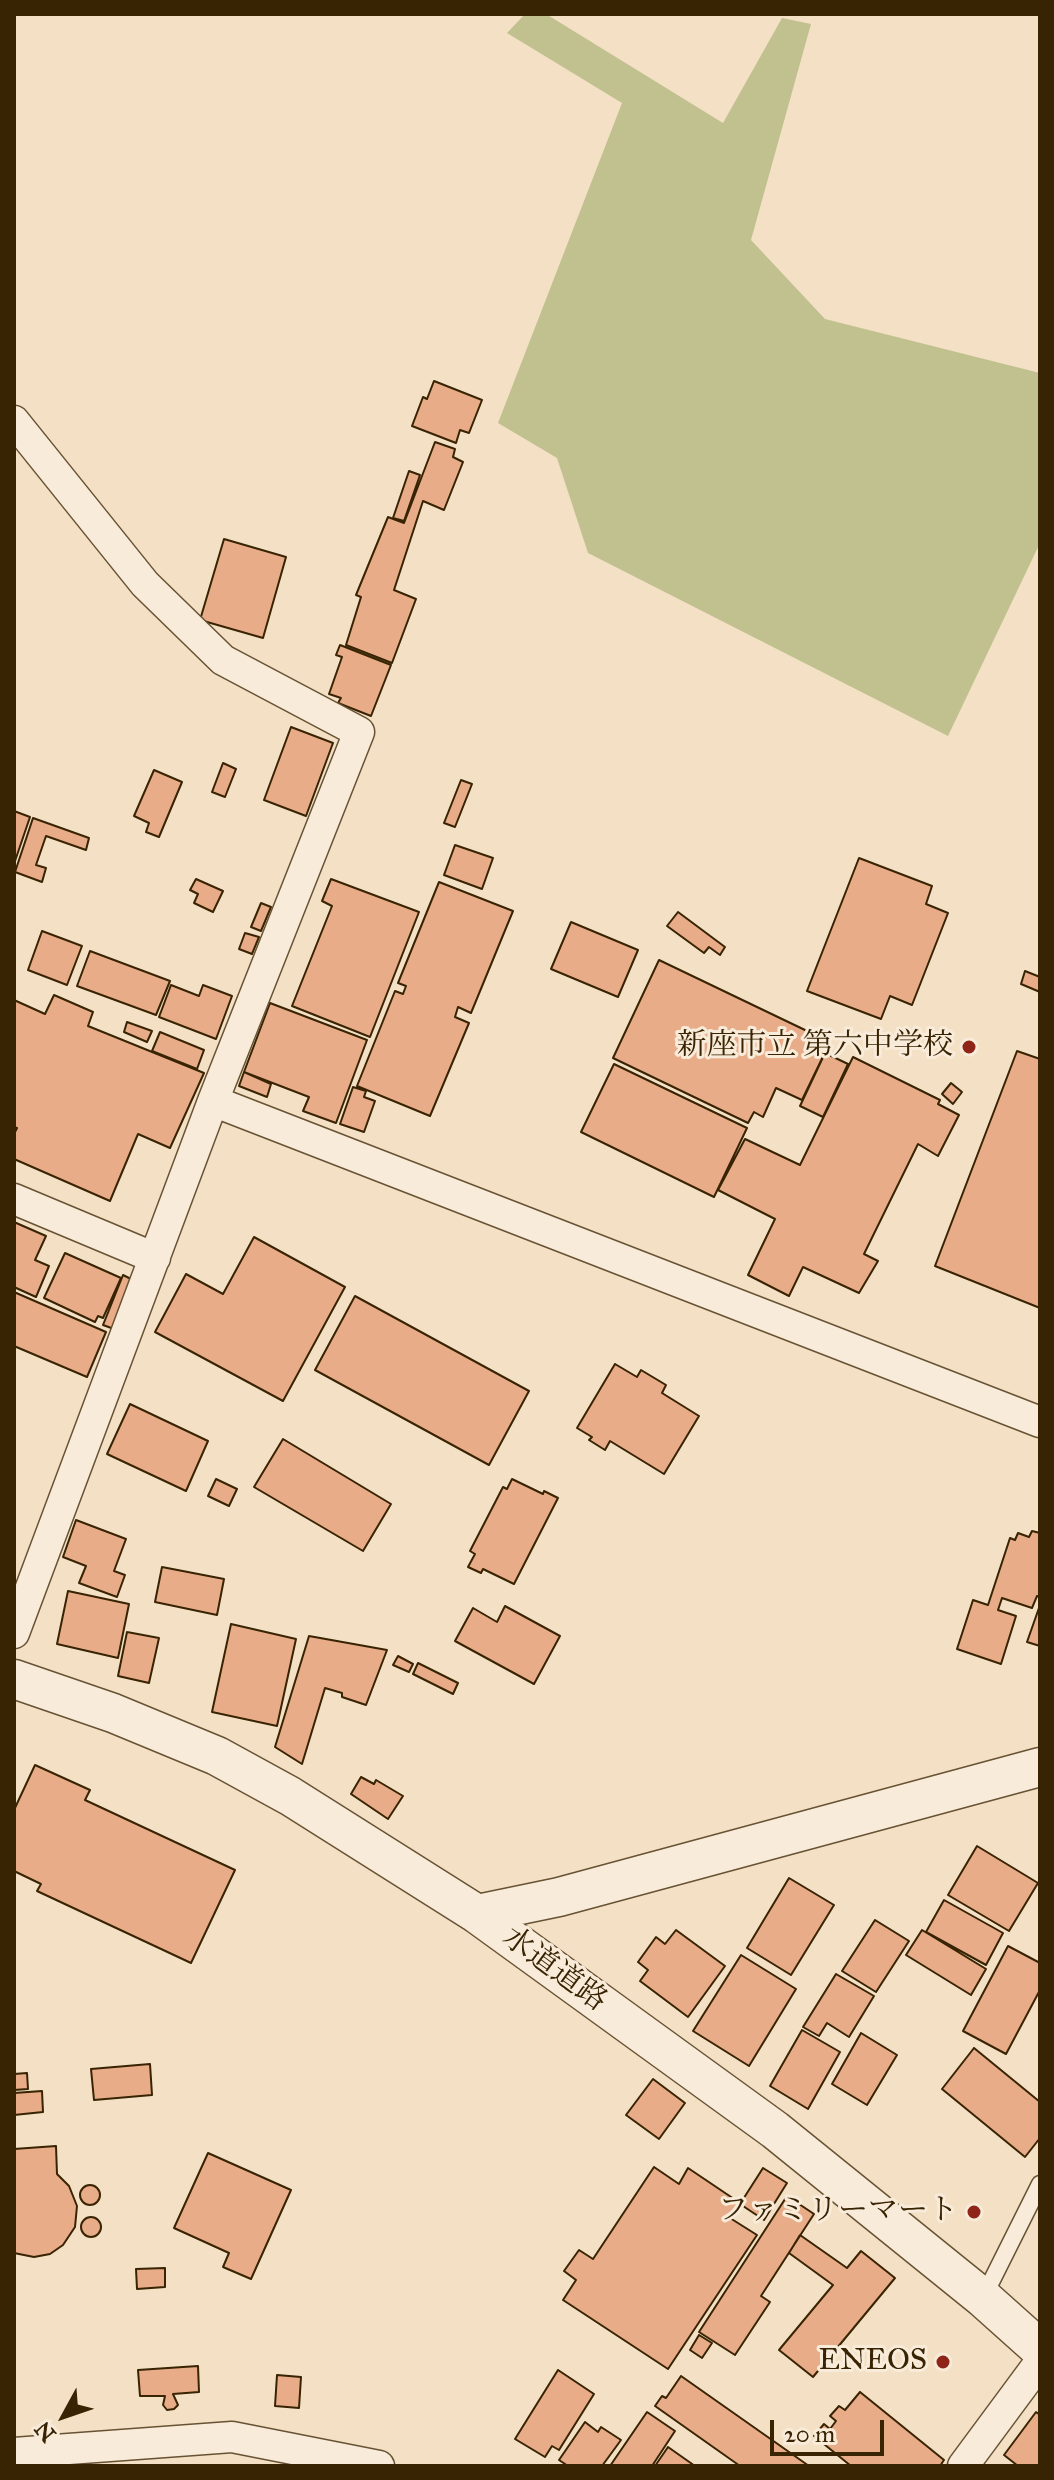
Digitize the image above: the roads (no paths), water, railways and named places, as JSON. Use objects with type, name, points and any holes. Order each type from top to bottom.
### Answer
[{"type":"street","points":[[14,421],[145,584],[223,660],[359,732],[213,1101],[14,1633]]},
{"type":"street","points":[[213,1101],[1040,1422]]},
{"type":"street","points":[[14,1199],[155,1258]]},
{"type":"street","name":"水道道路","points":[[14,1679],[113,1713],[217,1756],[290,1796],[477,1914],[775,2130],[983,2298],[1040,2349]]},
{"type":"street","points":[[477,1914],[559,1897],[1040,1767]]},
{"type":"street","points":[[963,2466],[1040,2362]]},
{"type":"street","points":[[14,2453],[233,2451],[379,2466]]},
{"type":"lane","points":[[983,2298],[1040,2184]]},
{"type":"place","name":"新座市立 第六中学校","points":[[969,1047]]},
{"type":"place","name":"ファミリーマート","points":[[974,2212]]},
{"type":"place","name":"ENEOS","points":[[943,2362]]}]
